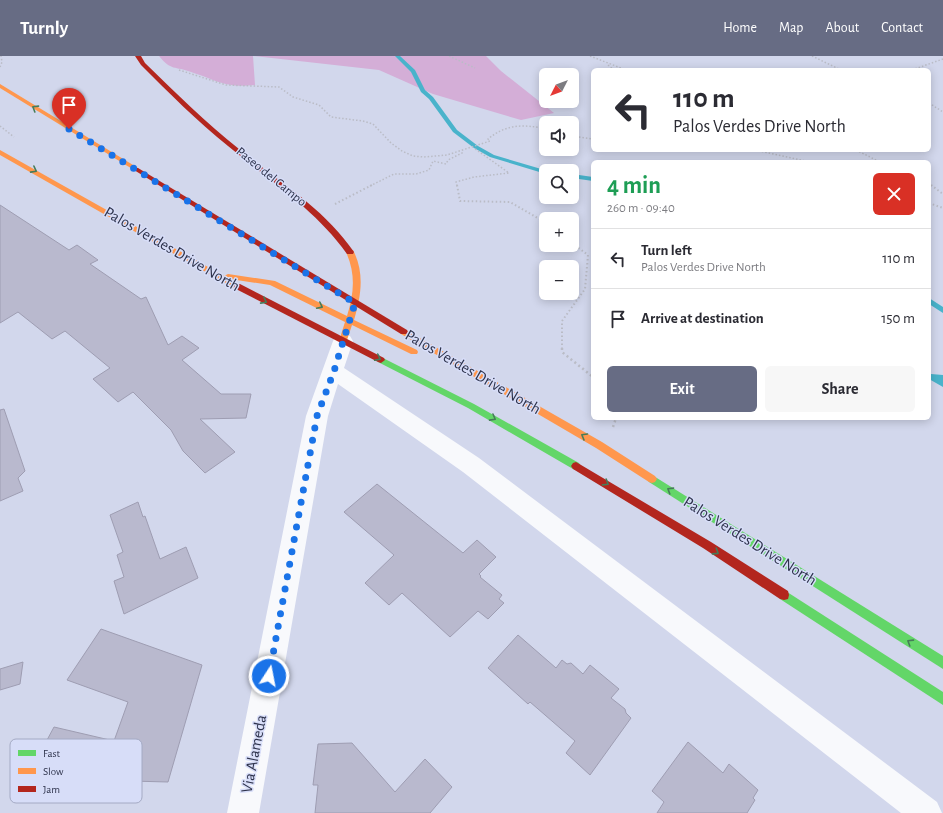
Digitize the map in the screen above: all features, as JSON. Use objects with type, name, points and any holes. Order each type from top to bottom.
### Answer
[{"type":"main road","name":"Paseo del Campo","points":[[138,56],[143,64],[225,141],[316,213],[341,238],[353,258],[359,283],[355,303],[349,321]]},
{"type":"main road","name":"Palos Verdes Drive North","points":[[0,86],[355,303],[599,446],[943,663]]},
{"type":"main road","name":"Palos Verdes Drive North","points":[[0,152],[217,275],[471,406],[594,476],[707,545],[943,699]]},
{"type":"main road","points":[[217,275],[272,283],[419,355]]},
{"type":"main road","name":"Via Alameda","points":[[343,341],[349,321]]},
{"type":"main road","points":[[440,364],[459,372],[482,377]]},
{"type":"street","name":"Via Alameda","points":[[243,813],[317,416],[334,371],[343,341]]},
{"type":"street","points":[[334,371],[471,465],[926,813]]},
{"type":"path","points":[[0,67],[2,62],[1,56]]},
{"type":"path","points":[[449,56],[475,68]]},
{"type":"path","points":[[590,56],[608,65],[619,68]]},
{"type":"path","points":[[812,56],[837,68]]},
{"type":"path","points":[[918,68],[943,59]]},
{"type":"path","points":[[143,64],[181,70],[226,86],[275,86],[283,88],[292,98],[316,102],[326,110],[331,117],[371,123],[385,137],[403,151],[418,156],[432,158],[456,154],[476,147]]},
{"type":"path","points":[[608,65],[612,68]]},
{"type":"path","points":[[931,104],[943,111]]},
{"type":"path","points":[[335,204],[394,174],[416,174],[430,170],[433,162],[446,164],[448,160],[490,141],[488,139],[498,130],[529,124],[539,127]]},
{"type":"path","points":[[579,137],[591,139]]},
{"type":"path","points":[[476,147],[509,173],[474,177],[456,182],[460,201],[510,202],[539,219]]},
{"type":"path","points":[[763,152],[801,160]]},
{"type":"path","points":[[860,152],[876,160]]},
{"type":"path","points":[[931,185],[943,194]]},
{"type":"path","points":[[931,204],[943,208]]},
{"type":"path","points":[[579,248],[588,255],[585,289],[562,321],[562,352],[591,375]]},
{"type":"shaded area","points":[[159,56],[253,56],[255,85],[236,86],[222,83],[170,66]]},
{"type":"shaded area","points":[[253,56],[486,56],[501,71],[539,101],[539,108],[548,108],[554,113],[521,120],[433,94],[379,70]]},
{"type":"building","points":[[0,205],[69,250],[77,245],[98,260],[90,264],[141,299],[146,297],[168,345],[182,336],[199,348],[182,360],[221,394],[251,394],[246,418],[200,419],[235,452],[205,473],[183,451],[171,430],[133,392],[118,402],[93,379],[110,368],[65,331],[52,339],[18,312],[0,323]]},
{"type":"building","points":[[4,409],[25,471],[18,478],[23,491],[0,501],[0,410]]},
{"type":"building","points":[[377,484],[463,553],[477,540],[496,557],[479,574],[481,576],[480,577],[502,595],[499,599],[504,603],[488,619],[478,611],[450,637],[402,593],[389,605],[365,583],[394,555],[344,512]]},
{"type":"building","points":[[138,502],[143,517],[145,516],[160,559],[186,547],[198,578],[124,614],[114,581],[124,577],[117,555],[123,552],[110,515]]},
{"type":"building","points":[[101,629],[202,665],[168,782],[142,781],[142,739],[115,739],[128,702],[67,680]]},
{"type":"building","points":[[518,635],[556,668],[562,660],[567,664],[571,663],[583,674],[590,665],[619,689],[611,698],[625,709],[626,713],[631,718],[590,775],[566,753],[575,741],[530,702],[528,704],[488,668]]},
{"type":"building","points":[[23,662],[20,684],[0,690],[0,669]]},
{"type":"building","points":[[54,727],[105,739],[48,739]]},
{"type":"building","points":[[688,742],[723,773],[729,764],[758,790],[753,798],[755,800],[747,813],[657,813],[664,802],[652,791]]},
{"type":"building","points":[[352,743],[395,792],[425,759],[452,787],[430,813],[315,813],[318,785],[313,785],[318,744]]},
{"type":"waterway","points":[[397,56],[413,71],[423,91],[431,98],[455,131],[476,147],[492,156],[539,170]]},
{"type":"waterway","points":[[579,177],[591,179]]},
{"type":"waterway","points":[[931,302],[943,311]]},
{"type":"waterway","points":[[943,378],[931,377],[943,384]]},
{"type":"traffic: fast","points":[[381,360],[471,406],[576,466]]},
{"type":"traffic: fast","points":[[652,479],[943,663]]},
{"type":"traffic: fast","points":[[784,595],[943,699]]},
{"type":"traffic: slow","points":[[0,86],[136,169]]},
{"type":"traffic: slow","points":[[0,152],[237,286]]},
{"type":"traffic: slow","points":[[343,341],[354,308],[358,285],[355,263],[350,252]]},
{"type":"traffic: slow","points":[[228,276],[272,283],[414,352]]},
{"type":"traffic: slow","points":[[404,332],[599,445],[652,479]]},
{"type":"traffic: jam","points":[[138,56],[143,64],[225,141],[309,206],[338,236],[350,252]]},
{"type":"traffic: jam","points":[[136,169],[404,332]]},
{"type":"traffic: jam","points":[[237,286],[381,360]]},
{"type":"traffic: jam","points":[[576,466],[707,545],[784,595]]},
{"type":"route","points":[[69,129],[355,303],[334,371],[317,416],[269,676]]}]
